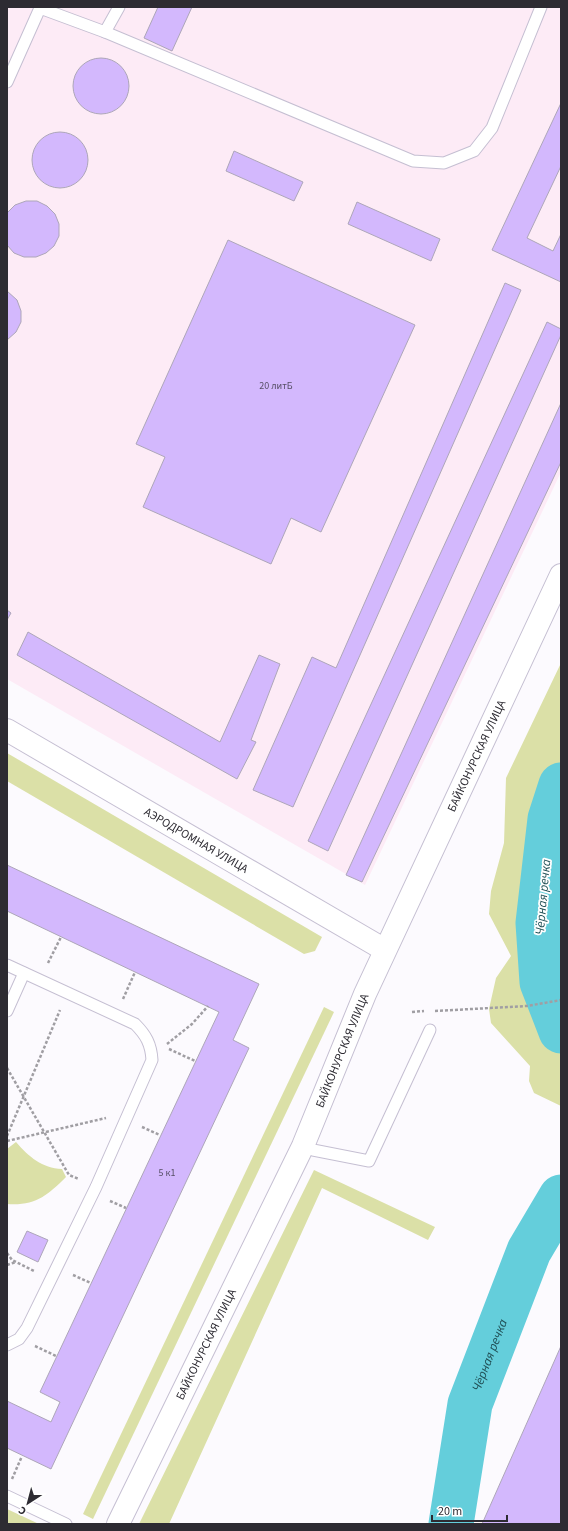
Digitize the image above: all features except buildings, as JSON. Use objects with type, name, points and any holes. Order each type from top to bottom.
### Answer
[{"type":"street","name":"БАЙКОНУРСКАЯ УЛИЦА","points":[[118,1524],[303,1146],[365,994],[561,575]]},
{"type":"street","name":"АЭРОДРОМНАЯ УЛИЦА","points":[[7,730],[385,950]]},
{"type":"lane","points":[[105,32],[119,7]]},
{"type":"lane","points":[[7,82],[40,8],[105,32],[413,162],[444,163],[474,151],[492,128],[541,7]]},
{"type":"lane","points":[[7,965],[135,1024],[146,1035],[152,1048],[152,1060],[149,1071],[96,1187],[27,1328],[19,1339],[7,1345]]},
{"type":"lane","points":[[7,1011],[24,973]]},
{"type":"lane","points":[[303,1146],[313,1150],[369,1161],[430,1030]]},
{"type":"lane","points":[[7,1496],[66,1524]]},
{"type":"path","points":[[40,980],[61,937]]},
{"type":"path","points":[[115,1015],[135,972]]},
{"type":"path","points":[[7,1136],[68,993]]},
{"type":"path","points":[[434,1011],[527,1006],[561,1000]]},
{"type":"path","points":[[195,1061],[163,1046],[192,1024],[208,1006]]},
{"type":"path","points":[[412,1012],[427,1011]]},
{"type":"path","points":[[7,1068],[69,1175],[96,1187]]},
{"type":"path","points":[[7,1141],[116,1116],[127,1120]]},
{"type":"path","points":[[7,1253],[12,1260],[51,1278]]},
{"type":"path","points":[[7,1265],[17,1262]]},
{"type":"path","points":[[10,1482],[22,1456]]},
{"type":"shaded area","points":[[7,7],[561,7],[561,472],[365,885],[7,679]]},
{"type":"green space","points":[[561,663],[561,891],[557,906],[556,932],[561,956],[561,1106],[534,1093],[529,1081],[530,1066],[491,1023],[489,1009],[496,978],[511,956],[489,914],[491,891],[504,843],[506,778]]},
{"type":"green space","points":[[7,753],[322,937],[315,951],[304,954],[7,781]]},
{"type":"green space","points":[[324,1007],[334,1012],[93,1519],[83,1514]]},
{"type":"green space","points":[[16,1142],[36,1161],[48,1166],[62,1169],[66,1177],[53,1190],[40,1198],[25,1203],[7,1204],[7,1149]]},
{"type":"green space","points":[[314,1170],[435,1227],[428,1240],[322,1188],[169,1524],[139,1524]]},
{"type":"green space","points":[[7,1509],[39,1524],[7,1524]]},
{"type":"waterway","name":"Чёрная речка","points":[[561,785],[550,819],[538,923],[542,982],[561,1031]]},
{"type":"waterway","name":"Чёрная речка","points":[[451,1524],[470,1404],[529,1251],[561,1197]]}]
